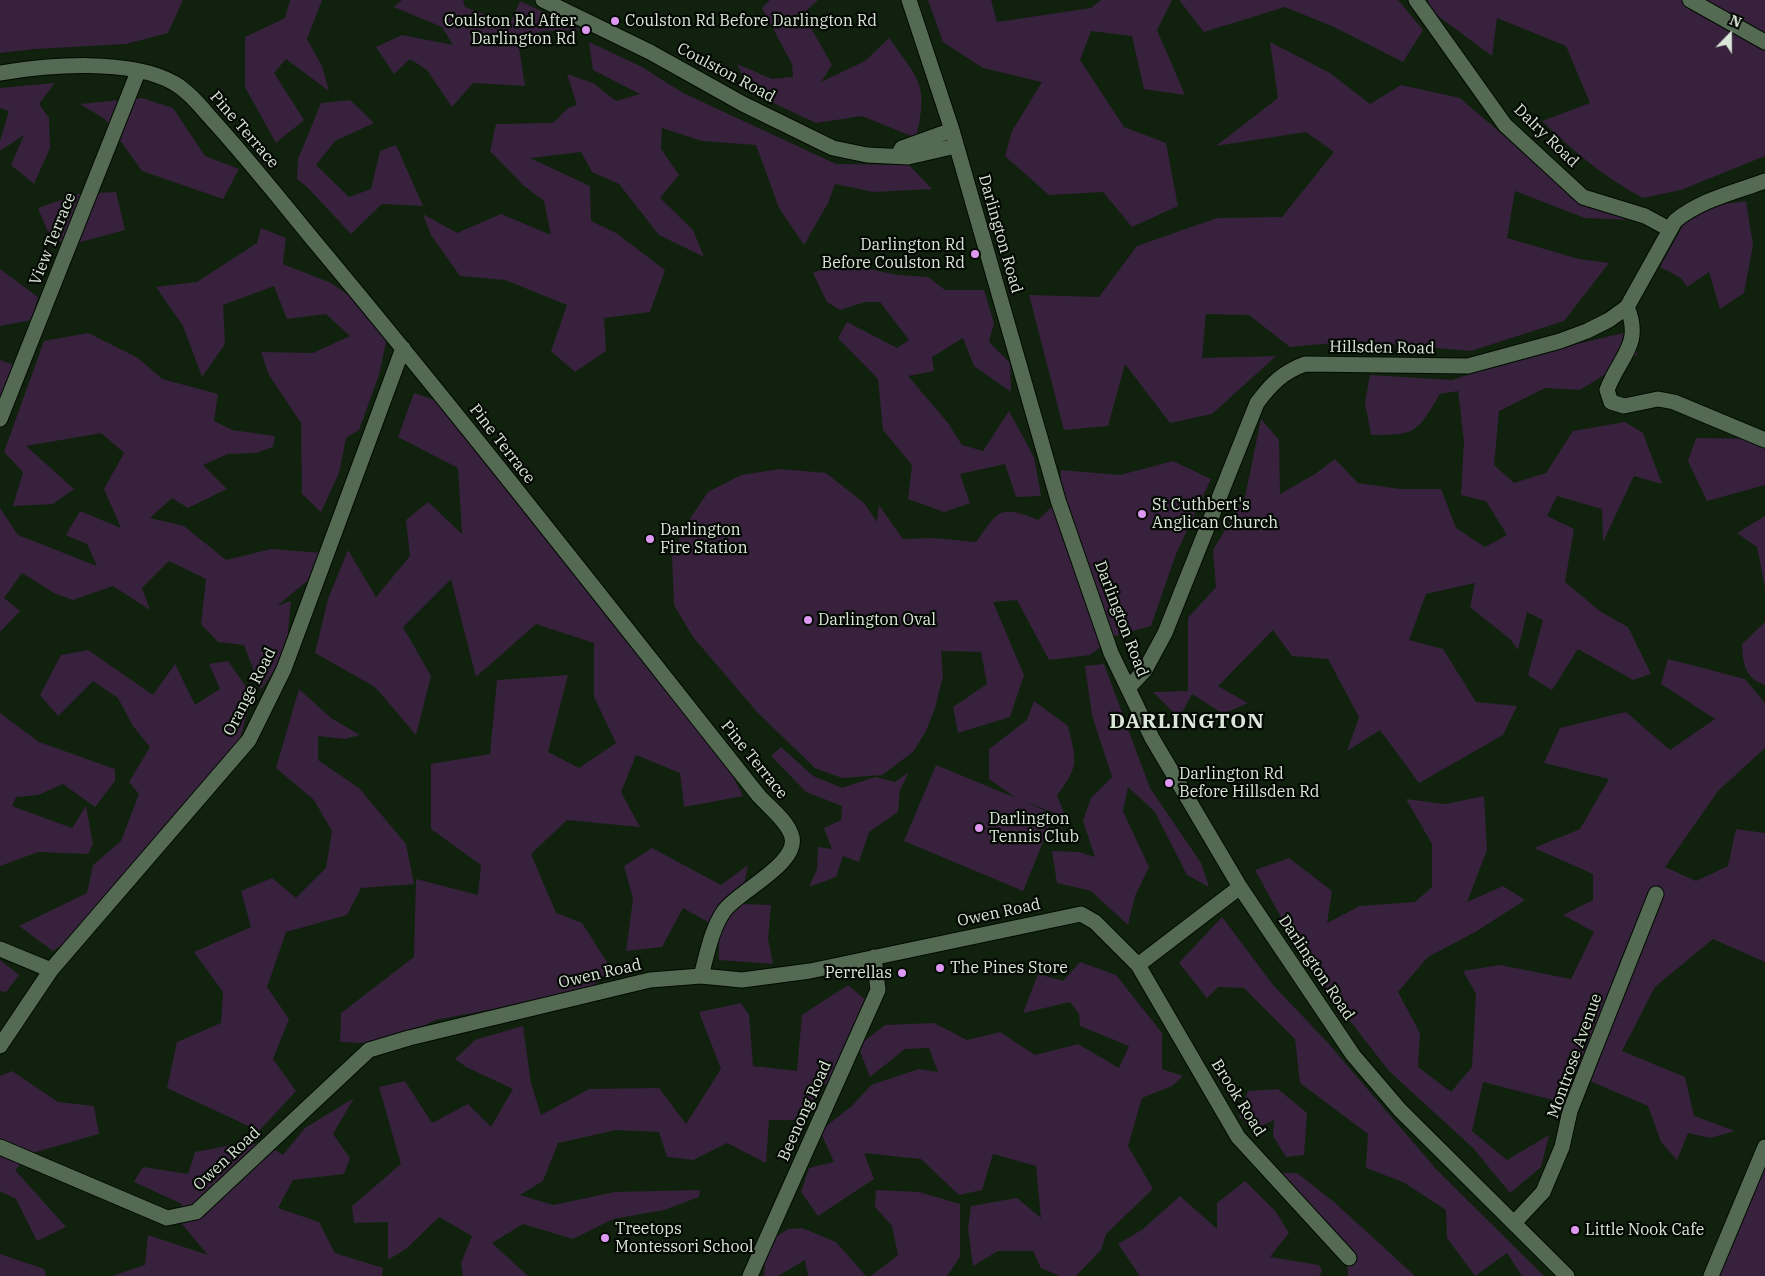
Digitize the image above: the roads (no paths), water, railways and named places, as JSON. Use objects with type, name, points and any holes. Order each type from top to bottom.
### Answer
[{"type":"street","name":"Coulston Road","points":[[543,0],[650,52],[742,104],[833,148],[867,155],[908,157],[956,146]]},
{"type":"street","name":"Darlington Road","points":[[909,0],[952,130],[1058,500],[1111,653],[1152,738],[1240,887],[1353,1055],[1400,1110],[1567,1276]]},
{"type":"street","name":"Dalry Road","points":[[1416,0],[1505,125],[1583,196],[1645,216],[1669,229]]},
{"type":"street","points":[[1690,0],[1765,42]]},
{"type":"street","name":"Pine Terrace","points":[[0,73],[39,67],[80,66],[138,72],[175,84],[193,98],[233,143],[403,348],[792,835],[790,852],[782,864],[735,898],[724,912],[710,943],[701,976]]},
{"type":"street","name":"View Terrace","points":[[0,420],[138,72]]},
{"type":"street","points":[[898,156],[902,148],[952,130]]},
{"type":"street","name":"Hillsden Road","points":[[1128,688],[1145,670],[1165,633],[1257,403],[1270,386],[1282,375],[1305,364],[1468,366],[1578,334],[1609,320],[1627,307],[1669,229],[1683,214],[1710,200],[1765,181]]},
{"type":"street","points":[[1627,307],[1633,321],[1633,338],[1629,351],[1607,390],[1608,398],[1611,402],[1624,406],[1658,398],[1674,402],[1765,440]]},
{"type":"street","name":"Orange Road","points":[[0,1046],[51,970],[249,740],[284,669],[403,348]]},
{"type":"street","points":[[1138,964],[1240,887]]},
{"type":"street","name":"Montrose Avenue","points":[[1514,1223],[1542,1192],[1562,1147],[1570,1111],[1656,894]]},
{"type":"street","name":"Owen Road","points":[[0,1147],[167,1218],[196,1212],[369,1050],[650,980],[701,976],[742,980],[810,971],[1081,914],[1095,922],[1138,964]]},
{"type":"street","points":[[0,949],[51,970]]},
{"type":"street","name":"Beenong Road","points":[[750,1276],[878,990],[874,957]]},
{"type":"street","name":"Brook Road","points":[[1138,964],[1238,1137],[1349,1258]]},
{"type":"street","points":[[1711,1276],[1765,1147]]},
{"type":"place","name":"Coulston Rd Before Darlington Rd","points":[[615,21]]},
{"type":"place","name":"Coulston Rd After Darlington Rd","points":[[586,30]]},
{"type":"place","name":"Darlington Rd Before Coulston Rd","points":[[975,254]]},
{"type":"place","name":"St Cuthbert's Anglican Church","points":[[1142,514]]},
{"type":"place","name":"Darlington Fire Station","points":[[650,539]]},
{"type":"place","name":"Darlington Oval","points":[[808,620]]},
{"type":"place","name":"Darlington Rd Before Hillsden Rd","points":[[1169,783]]},
{"type":"place","name":"Darlington Tennis Club","points":[[979,828]]},
{"type":"place","name":"The Pines Store","points":[[940,968]]},
{"type":"place","name":"Perrellas","points":[[902,973]]},
{"type":"place","name":"Little Nook Cafe","points":[[1575,1230]]},
{"type":"place","name":"Treetops Montessori School","points":[[605,1238]]},
{"type":"district","name":"DARLINGTON","points":[[1187,722]]}]
